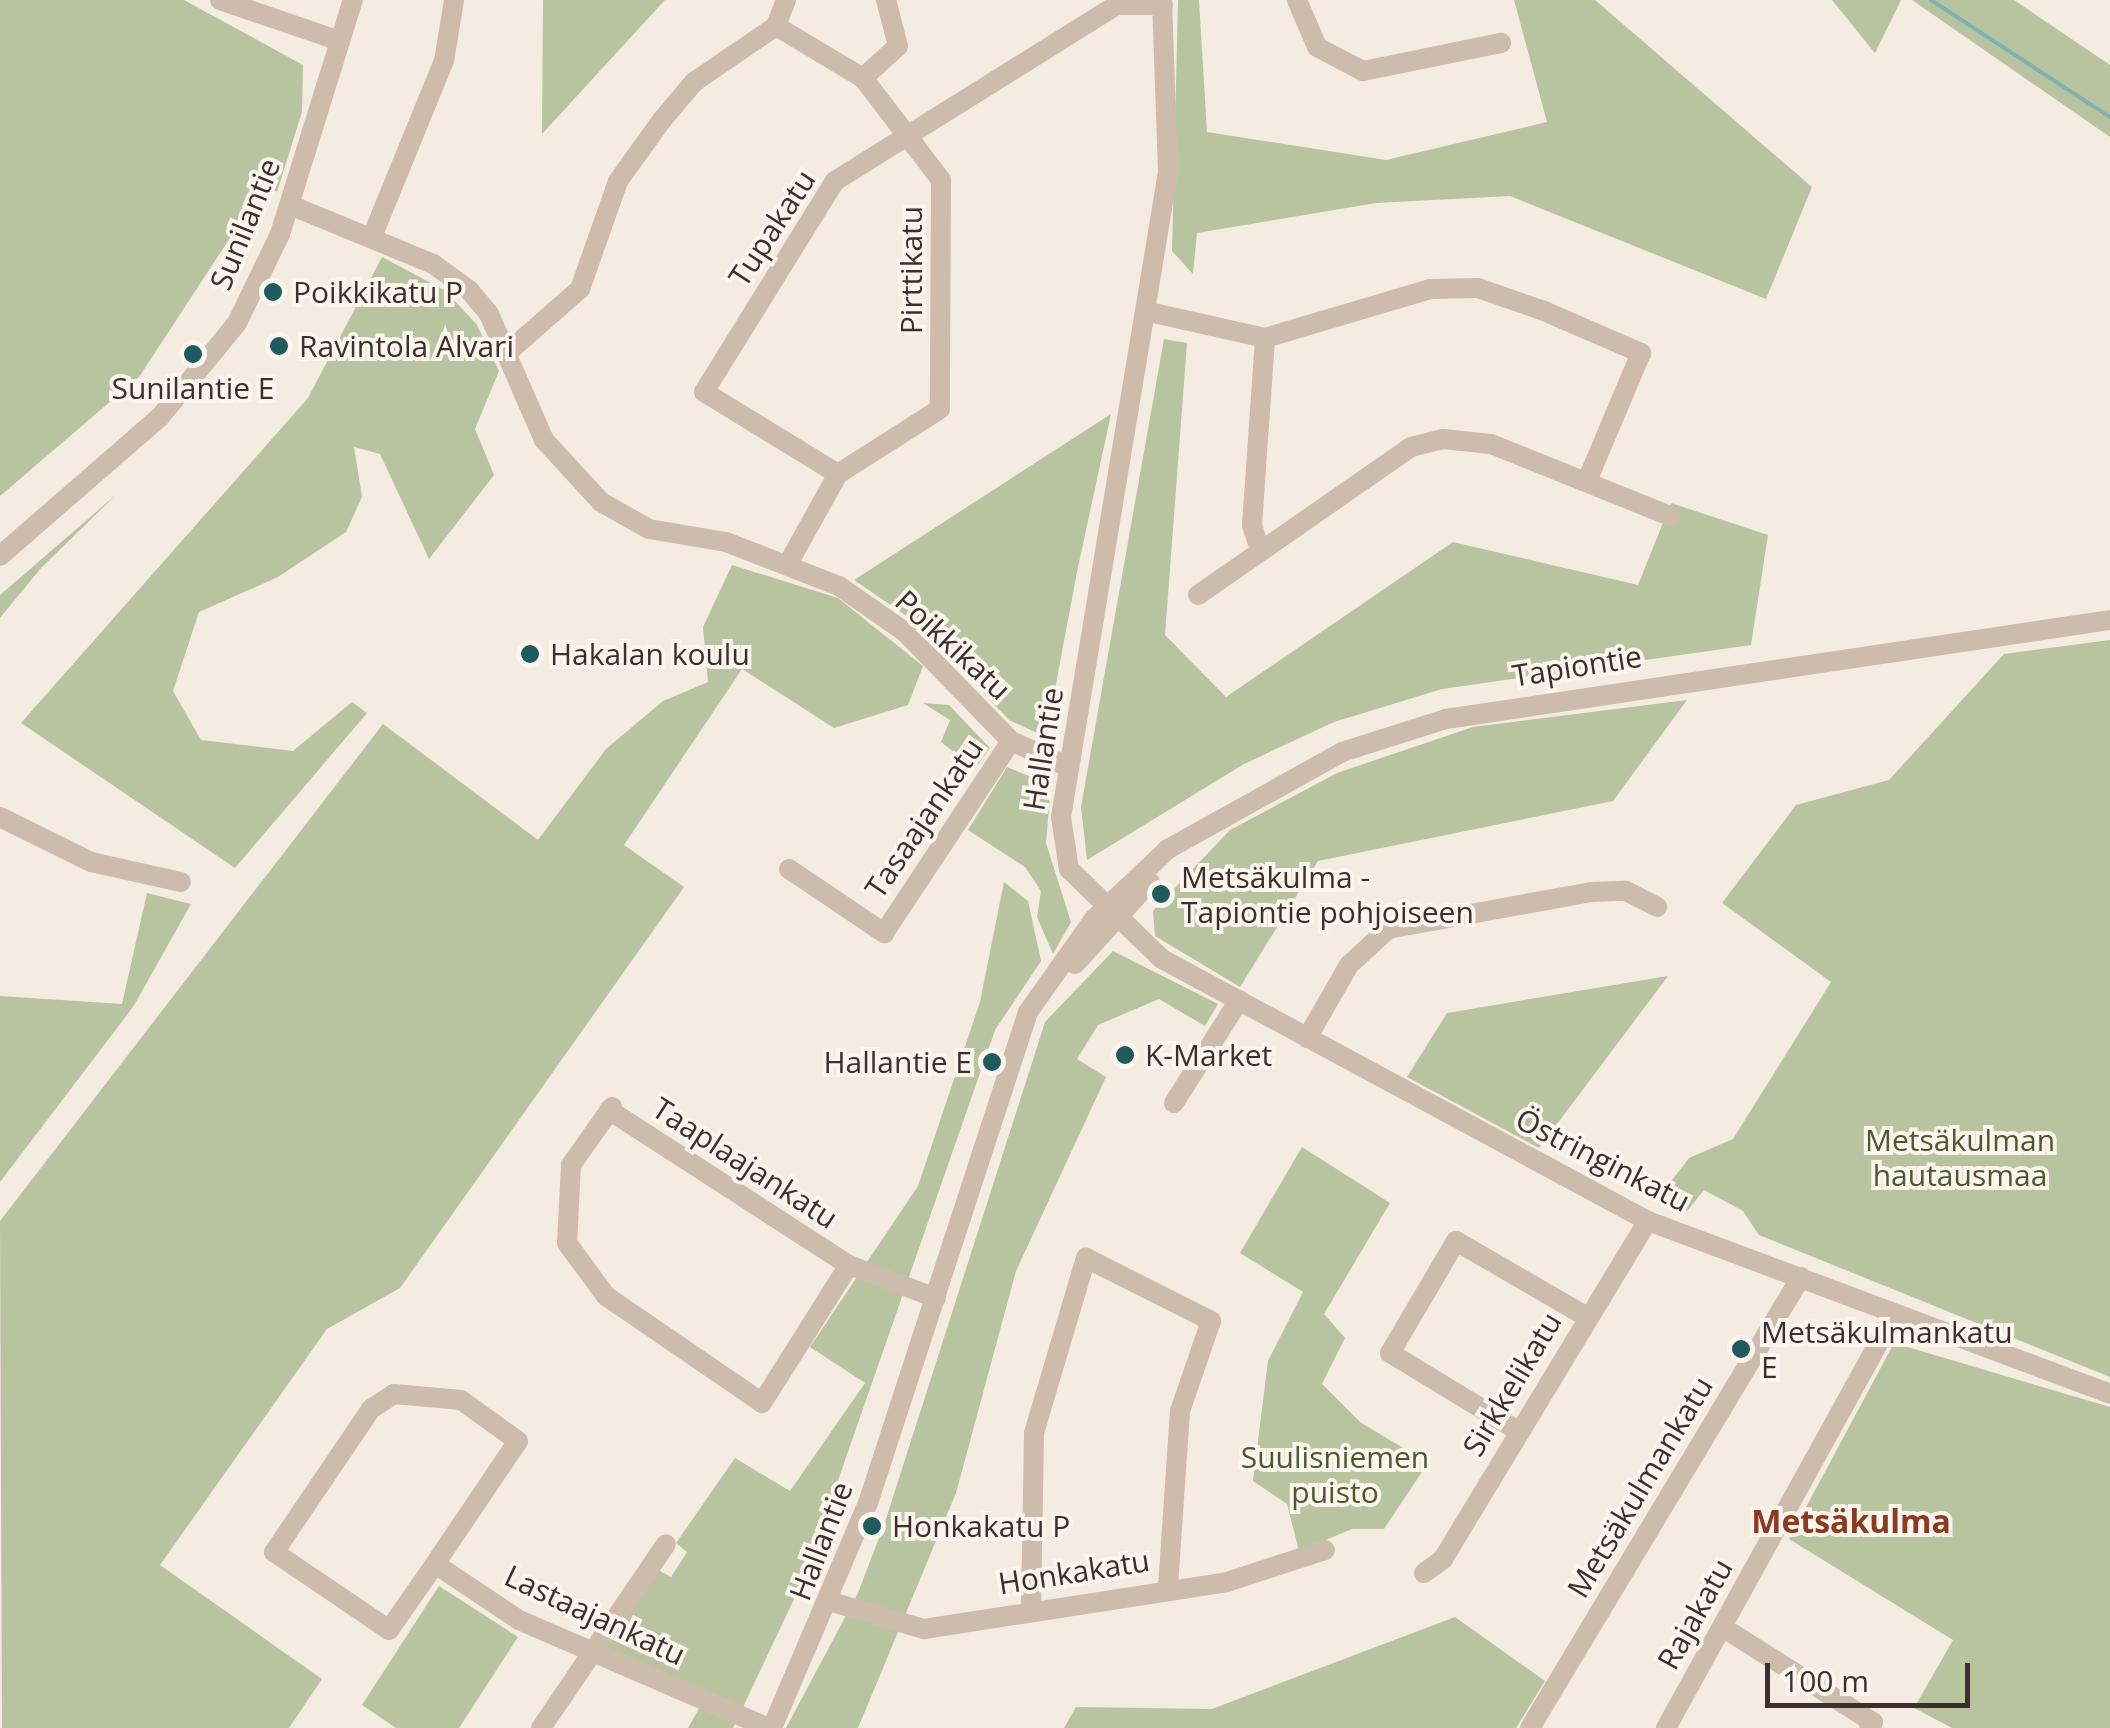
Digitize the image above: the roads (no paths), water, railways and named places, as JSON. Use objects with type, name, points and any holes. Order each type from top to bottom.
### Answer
[{"type":"street","points":[[220,0],[340,41]]},
{"type":"street","name":"Sunilantie","points":[[0,556],[210,362],[258,284],[290,205],[353,0]]},
{"type":"street","points":[[372,237],[444,61],[454,0]]},
{"type":"street","points":[[508,352],[580,289],[618,181],[662,120],[694,82],[776,26],[786,0]]},
{"type":"street","points":[[863,78],[898,46],[886,0]]},
{"type":"street","points":[[1297,0],[1317,47],[1363,70],[1502,43]]},
{"type":"street","name":"Tupakatu","points":[[838,474],[704,392],[835,182],[907,130],[1113,3],[1162,3]]},
{"type":"street","name":"Hallantie","points":[[771,1728],[832,1602],[1015,1052],[1106,918],[1072,890],[1061,848],[1069,768],[1149,312],[1168,172],[1162,3]]},
{"type":"street","name":"Pirttikatu","points":[[776,26],[863,78],[907,130],[941,180],[940,409],[838,474]]},
{"type":"street","name":"Poikkikatu","points":[[290,205],[372,237],[468,290],[508,352],[544,440],[601,502],[649,529],[789,562],[905,632],[1011,741],[1069,768]]},
{"type":"street","points":[[1149,312],[1265,338],[1430,288],[1478,288],[1641,354],[1587,481]]},
{"type":"street","points":[[1260,550],[1252,525],[1265,338]]},
{"type":"street","points":[[1198,595],[1411,447],[1443,439],[1491,444],[1670,516]]},
{"type":"street","points":[[789,562],[838,474]]},
{"type":"street","name":"Tapiontie","points":[[1106,918],[1234,806],[1342,752],[1446,718],[2110,620]]},
{"type":"street","name":"Tasaajankatu","points":[[788,869],[884,933],[1011,741]]},
{"type":"street","points":[[0,817],[91,862],[181,882]]},
{"type":"street","points":[[1307,1038],[1349,966],[1388,929],[1592,892],[1626,891],[1658,907]]},
{"type":"street","name":"Östringinkatu","points":[[1106,918],[1162,958],[1648,1221],[1801,1277],[1892,1318],[2110,1394]]},
{"type":"street","points":[[1174,1103],[1239,1000]]},
{"type":"street","name":"Taaplaajankatu","points":[[849,1265],[762,1402],[582,1271],[563,1208],[572,1165],[610,1108],[849,1265],[936,1298]]},
{"type":"street","name":"Sirkkelikatu","points":[[1424,1573],[1443,1558],[1648,1221]]},
{"type":"street","points":[[1520,1432],[1390,1354],[1408,1321],[1456,1241],[1587,1316]]},
{"type":"street","points":[[1031,1607],[1034,1432],[1086,1258],[1211,1321],[1180,1412],[1168,1588]]},
{"type":"street","name":"Metsäkulmankatu","points":[[1530,1728],[1801,1277]]},
{"type":"street","name":"Rajakatu","points":[[1666,1728],[1892,1318]]},
{"type":"street","points":[[429,1392],[461,1400],[518,1441],[435,1564],[389,1630],[274,1552],[371,1409],[394,1394],[429,1392]]},
{"type":"street","points":[[541,1728],[666,1544]]},
{"type":"street","name":"Honkakatu","points":[[832,1602],[924,1629],[1031,1607],[1275,1572],[1325,1550]]},
{"type":"street","name":"Lastaajankatu","points":[[435,1564],[519,1620],[771,1728]]},
{"type":"street","points":[[1722,1627],[1869,1728]]},
{"type":"waterway","points":[[1931,0],[2110,117]]},
{"type":"place","name":"Poikkikatu P","points":[[273,292]]},
{"type":"place","name":"Ravintola Alvari","points":[[279,346]]},
{"type":"place","name":"Sunilantie E","points":[[193,354]]},
{"type":"place","name":"Hakalan koulu","points":[[530,654]]},
{"type":"place","name":"Metsäkulma - Tapiontie pohjoiseen","points":[[1161,894]]},
{"type":"place","name":"K-Market","points":[[1125,1055]]},
{"type":"place","name":"Hallantie E","points":[[992,1062]]},
{"type":"place","name":"Metsäkulmankatu E","points":[[1741,1349]]},
{"type":"place","name":"Honkakatu P","points":[[872,1526]]},
{"type":"district","name":"Metsäkulma","points":[[1851,1521]]},
{"type":"park label","name":"Metsäkulman hautausmaa","points":[[1960,1157]]},
{"type":"park label","name":"Suulisniemen puisto","points":[[1335,1474]]}]
